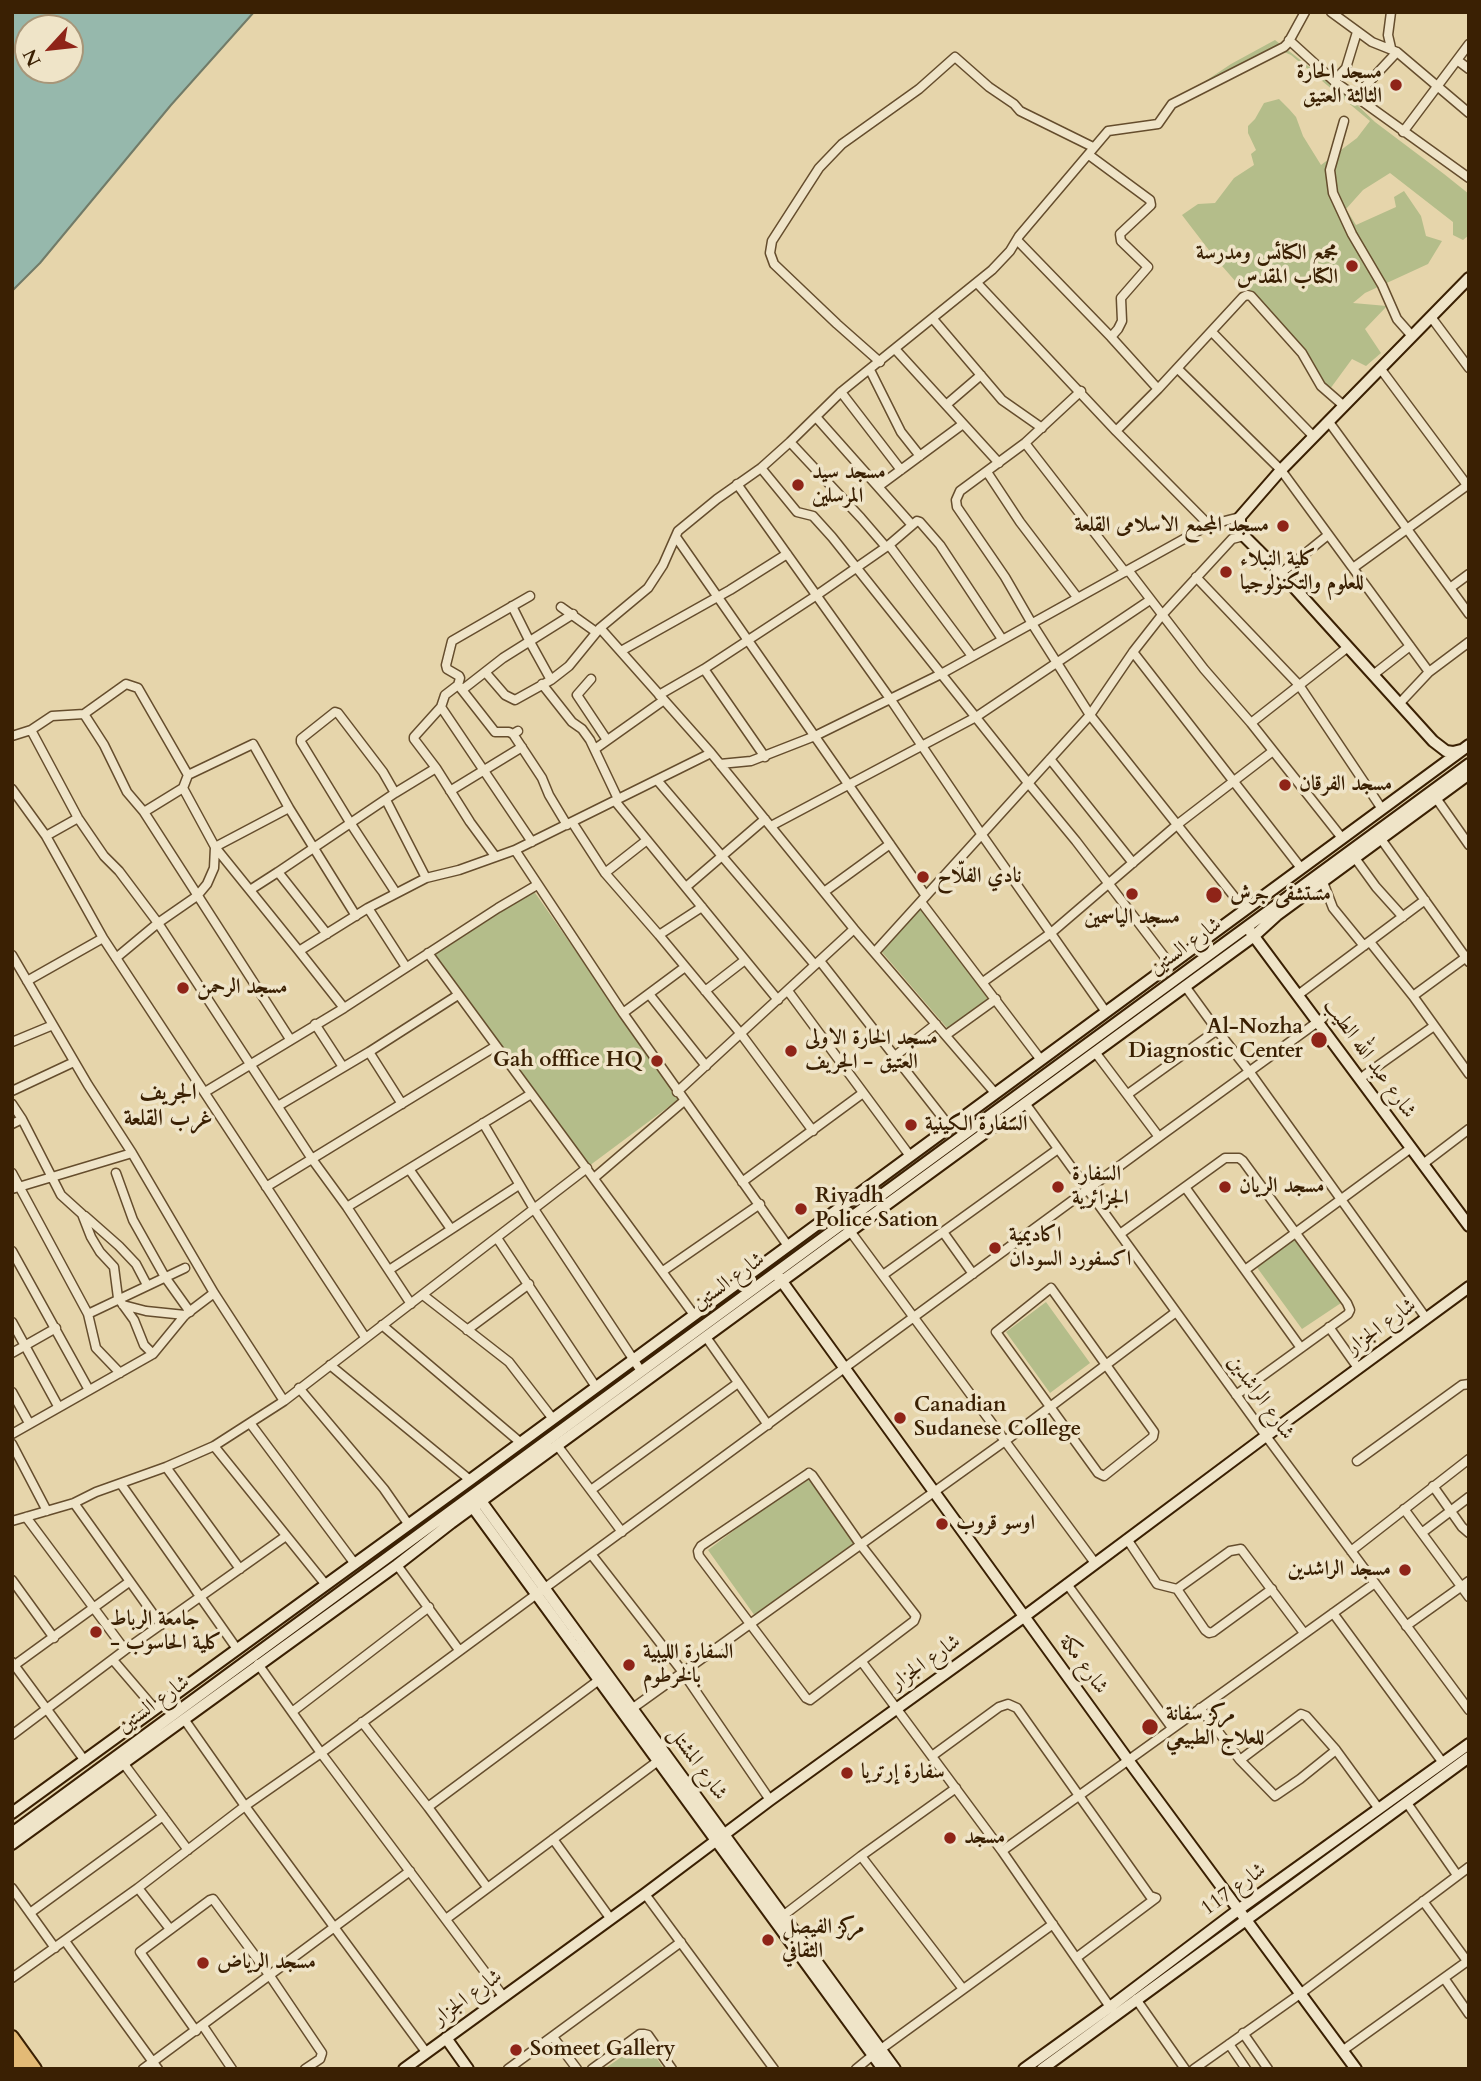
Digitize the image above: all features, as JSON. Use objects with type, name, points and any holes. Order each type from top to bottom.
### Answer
[{"type":"main road","points":[[12,2037],[35,2069]]},
{"type":"main road","points":[[12,2055],[23,2069]]},
{"type":"street","points":[[486,673],[505,695],[515,701],[569,666],[598,630],[648,588],[663,565],[678,530],[761,468],[841,392],[977,283],[1006,255],[1108,131],[1158,124],[1172,104],[1284,47],[1304,12]]},
{"type":"street","points":[[1331,12],[1357,32],[1394,50],[1469,113]]},
{"type":"street","points":[[1391,12],[1388,35],[1394,50]]},
{"type":"street","points":[[1334,81],[1346,68],[1357,32]]},
{"type":"street","points":[[1289,40],[1334,81],[1469,177]]},
{"type":"street","points":[[1404,132],[1469,44]]},
{"type":"street","points":[[1356,96],[1394,50]]},
{"type":"street","points":[[880,362],[774,264],[770,253],[772,241],[819,168],[842,144],[919,89],[955,57],[1027,115],[1091,151],[1150,200],[1151,205],[1120,234],[1121,241],[1148,267],[1121,298],[1122,321],[1111,337]]},
{"type":"street","points":[[1457,60],[1469,69]]},
{"type":"street","points":[[1344,121],[1330,170],[1333,193],[1397,319],[1412,337]]},
{"type":"street","points":[[1017,240],[1158,389]]},
{"type":"street","points":[[720,764],[765,757],[891,700],[1209,525],[1240,517],[1281,470],[1469,278]]},
{"type":"street","points":[[977,283],[1209,525]]},
{"type":"street","points":[[1116,431],[1178,369],[1243,296],[1251,296],[1302,353],[1321,386],[1345,406]]},
{"type":"street","points":[[1431,317],[1469,368]]},
{"type":"street","points":[[933,319],[1002,400],[1042,428]]},
{"type":"street","points":[[1212,332],[1314,437]]},
{"type":"street","points":[[895,349],[999,463]]},
{"type":"street","points":[[1353,568],[1468,485],[1380,368]]},
{"type":"street","points":[[1178,369],[1281,470],[1429,672]]},
{"type":"street","points":[[870,370],[901,432],[920,456]]},
{"type":"street","points":[[946,405],[981,375]]},
{"type":"street","points":[[1081,391],[1026,443],[960,491],[956,500],[957,507],[1005,577],[1090,715],[1178,824],[1241,912]]},
{"type":"street","points":[[841,392],[901,470]]},
{"type":"street","points":[[816,417],[912,524]]},
{"type":"street","points":[[1329,422],[1469,614]]},
{"type":"street","points":[[879,486],[963,424]]},
{"type":"street","points":[[790,442],[887,546],[972,656]]},
{"type":"street","points":[[1026,443],[1204,669],[1251,723],[1342,838]]},
{"type":"street","points":[[761,468],[797,512],[813,516],[821,525],[1076,841],[1170,964]]},
{"type":"street","points":[[987,472],[1020,522],[1077,597]]},
{"type":"street","points":[[737,484],[891,700],[1106,1012]]},
{"type":"street","points":[[1240,517],[1240,529],[1244,536],[1281,573],[1433,741],[1446,751],[1465,748]]},
{"type":"street","points":[[595,749],[662,697],[817,595],[887,546],[917,521],[940,545],[1002,639]]},
{"type":"street","points":[[1281,573],[1328,535]]},
{"type":"street","points":[[875,952],[1090,715],[1162,615],[1232,538],[1244,536]]},
{"type":"street","points":[[676,537],[890,844],[924,899],[1041,1060]]},
{"type":"street","points":[[621,651],[730,590],[787,554]]},
{"type":"street","points":[[1450,588],[1469,574]]},
{"type":"street","points":[[1196,578],[1299,685],[1382,809]]},
{"type":"street","points":[[530,596],[452,640],[447,669],[459,676],[460,687],[495,732],[516,732],[549,795],[604,873],[741,1034],[813,1131]]},
{"type":"street","points":[[686,887],[722,856],[768,823],[976,717],[1150,600]]},
{"type":"street","points":[[512,606],[547,682],[572,722],[585,733],[595,749],[617,800],[778,1000]]},
{"type":"street","points":[[561,607],[598,630],[621,651],[711,753],[854,929],[995,1093]]},
{"type":"street","points":[[495,856],[414,737],[442,706],[445,695],[486,673],[503,658],[573,614]]},
{"type":"street","points":[[1399,704],[1429,672],[1469,642]]},
{"type":"street","points":[[1373,675],[1410,646]]},
{"type":"street","points":[[1251,723],[1348,647]]},
{"type":"street","points":[[1133,652],[1301,868]]},
{"type":"street","points":[[704,669],[765,757]]},
{"type":"street","points":[[591,679],[577,695],[607,740]]},
{"type":"street","points":[[12,736],[31,730],[52,716],[84,714],[126,684],[138,688],[188,775]]},
{"type":"street","points":[[442,706],[532,842]]},
{"type":"street","points":[[395,793],[341,715],[335,712],[303,737],[301,742],[396,893]]},
{"type":"street","points":[[84,714],[104,745],[127,792],[144,813],[290,1039]]},
{"type":"street","points":[[31,730],[78,818],[104,856],[119,871],[158,923],[312,1159],[411,1304]]},
{"type":"street","points":[[1433,741],[1440,759],[1436,769]]},
{"type":"street","points":[[144,813],[183,788],[188,775],[253,744],[356,916]]},
{"type":"street","points":[[450,791],[522,747]]},
{"type":"street","name":"شارع الستين","points":[[12,1813],[327,1586],[1465,748]]},
{"type":"street","points":[[983,982],[1051,933],[1178,824],[1273,751]]},
{"type":"street","points":[[299,951],[368,908],[426,878],[459,870],[516,850],[711,753]]},
{"type":"street","points":[[1050,759],[1133,863]]},
{"type":"street","name":"شارع الستين","points":[[12,1833],[111,1768],[184,1713],[198,1697],[336,1602],[474,1500],[624,1383],[778,1277],[1023,1098],[1407,815],[1469,764]]},
{"type":"street","points":[[250,890],[436,768]]},
{"type":"street","points":[[1012,1081],[1023,1098],[1095,1052],[1145,1008],[1185,986],[1254,928],[1277,915],[1356,858],[1407,815],[1468,778]]},
{"type":"street","points":[[657,780],[818,963],[950,1127]]},
{"type":"street","points":[[183,788],[215,847],[344,1008]]},
{"type":"street","points":[[12,789],[46,836],[103,939],[365,1337]]},
{"type":"street","points":[[1436,798],[1469,845]]},
{"type":"street","points":[[386,800],[426,878]]},
{"type":"street","points":[[215,847],[289,808]]},
{"type":"street","points":[[46,836],[78,818]]},
{"type":"street","points":[[1381,839],[1468,958],[1413,996]]},
{"type":"street","points":[[604,873],[647,840]]},
{"type":"street","points":[[824,892],[890,844]]},
{"type":"street","points":[[116,958],[158,923],[197,896],[207,884],[214,868],[215,847]]},
{"type":"street","points":[[516,850],[677,1092],[788,1246]]},
{"type":"street","points":[[1356,858],[1403,917]]},
{"type":"street","points":[[278,872],[327,934]]},
{"type":"street","points":[[1323,882],[1333,908],[1413,996],[1469,1074]]},
{"type":"street","points":[[205,1092],[344,1008],[537,885]]},
{"type":"street","points":[[1301,993],[1425,900]]},
{"type":"street","points":[[659,935],[702,906]]},
{"type":"street","points":[[368,908],[406,967]]},
{"type":"street","name":"شارع عبد الله الطيب","points":[[1241,912],[1321,1020],[1410,1148],[1426,1162],[1469,1215]]},
{"type":"street","points":[[677,1092],[854,929]]},
{"type":"street","points":[[27,981],[103,939]]},
{"type":"street","points":[[428,953],[694,1315]]},
{"type":"street","points":[[12,955],[214,1293],[284,1401]]},
{"type":"street","points":[[705,991],[746,960]]},
{"type":"street","points":[[623,1013],[685,967]]},
{"type":"street","points":[[1185,986],[1426,1318]]},
{"type":"street","points":[[788,991],[910,1156]]},
{"type":"street","points":[[649,994],[706,1066]]},
{"type":"street","points":[[278,1106],[458,995]]},
{"type":"street","points":[[946,1035],[996,999]]},
{"type":"street","points":[[12,1978],[1321,1020]]},
{"type":"street","name":"شارع عبد الله الطيب","points":[[1321,1020],[1365,1075],[1469,1226]]},
{"type":"street","points":[[315,1024],[343,1067]]},
{"type":"street","points":[[895,1056],[936,1024]]},
{"type":"street","points":[[12,1042],[52,1025]]},
{"type":"street","points":[[1365,1075],[1434,1026]]},
{"type":"street","points":[[1128,1094],[1217,1030]]},
{"type":"street","points":[[266,1187],[496,1046]]},
{"type":"street","points":[[369,1052],[402,1104]]},
{"type":"street","points":[[1095,1052],[1159,1137]]},
{"type":"street","points":[[12,1091],[74,1062]]},
{"type":"street","points":[[743,1182],[863,1093]]},
{"type":"street","points":[[347,1207],[531,1094]]},
{"type":"street","name":"شارع الراشدين","points":[[1023,1098],[1236,1395],[1469,1710]]},
{"type":"street","points":[[594,1178],[684,1101]]},
{"type":"street","points":[[12,1104],[61,1195],[119,1246],[136,1264],[147,1285]]},
{"type":"street","points":[[12,1124],[22,1119]]},
{"type":"street","points":[[483,1123],[534,1209],[641,1371]]},
{"type":"street","points":[[1426,1162],[1469,1129]]},
{"type":"street","points":[[1245,1270],[1410,1148]]},
{"type":"street","points":[[883,1275],[1058,1149]]},
{"type":"street","points":[[16,1189],[132,1153]]},
{"type":"street","points":[[1120,1234],[1224,1158],[1239,1158],[1243,1161],[1296,1232],[1350,1310],[1236,1395]]},
{"type":"street","points":[[12,1521],[74,1503],[214,1446],[284,1401],[587,1168]]},
{"type":"street","points":[[409,1169],[451,1229]]},
{"type":"street","points":[[12,1173],[16,1189],[88,1314],[96,1348],[120,1373]]},
{"type":"street","points":[[116,1173],[133,1220],[188,1313]]},
{"type":"street","points":[[12,1844],[111,1768],[124,1764],[184,1713],[258,1664],[336,1602],[397,1565],[474,1500],[557,1446],[706,1337],[778,1277],[850,1231],[915,1177]]},
{"type":"street","points":[[388,1270],[519,1185]]},
{"type":"street","points":[[1185,1187],[1301,1348]]},
{"type":"street","points":[[663,1271],[760,1204]]},
{"type":"street","points":[[82,1214],[100,1252],[114,1267],[121,1301],[134,1320],[144,1345],[153,1354]]},
{"type":"street","points":[[850,1231],[1094,1563]]},
{"type":"street","points":[[943,1232],[973,1274]]},
{"type":"street","points":[[497,1238],[596,1387]]},
{"type":"street","points":[[12,1251],[89,1390]]},
{"type":"street","name":"شارع مكة","points":[[767,1262],[1356,2069]]},
{"type":"street","points":[[88,1314],[121,1301],[147,1285],[185,1268]]},
{"type":"street","points":[[467,1330],[529,1284]]},
{"type":"street","name":"شارع الجزار","points":[[404,2069],[1025,1616],[1469,1287]]},
{"type":"street","points":[[1051,1288],[1106,1364],[1154,1432],[1153,1437],[1104,1475],[1098,1474],[996,1332],[1051,1288]]},
{"type":"street","points":[[12,1434],[153,1354],[188,1313],[214,1293]]},
{"type":"street","points":[[423,1295],[509,1362],[553,1419]]},
{"type":"street","points":[[121,1301],[146,1311],[188,1313]]},
{"type":"street","points":[[633,1708],[1005,1441],[1176,1312]]},
{"type":"street","points":[[12,1322],[58,1406]]},
{"type":"street","points":[[382,1325],[521,1443]]},
{"type":"street","points":[[1329,1327],[1358,1368]]},
{"type":"street","points":[[12,1353],[57,1328]]},
{"type":"street","points":[[706,1337],[768,1425]]},
{"type":"street","points":[[330,1365],[470,1480]]},
{"type":"street","points":[[616,1373],[624,1383]]},
{"type":"street","points":[[591,1490],[738,1383]]},
{"type":"street","points":[[1357,1461],[1462,1385],[1469,1384]]},
{"type":"street","points":[[299,1388],[384,1489],[409,1525]]},
{"type":"street","points":[[12,1392],[29,1423]]},
{"type":"street","points":[[250,1423],[355,1564]]},
{"type":"street","points":[[12,1444],[47,1511]]},
{"type":"street","points":[[214,1446],[327,1586]]},
{"type":"street","points":[[557,1446],[622,1532]]},
{"type":"street","points":[[1350,1550],[1466,1461],[1469,1472]]},
{"type":"street","points":[[166,1467],[240,1569]]},
{"type":"street","points":[[809,1473],[916,1616],[914,1621],[810,1700],[751,1623],[699,1556],[698,1551],[701,1546],[809,1473]]},
{"type":"street","name":"شارع المشتل","points":[[470,1480],[474,1500]]},
{"type":"street","points":[[121,1485],[237,1649]]},
{"type":"street","points":[[1433,1486],[1469,1533]]},
{"type":"street","name":"شارع المشتل","points":[[459,1489],[474,1500],[633,1708],[721,1838],[877,2052],[895,2069]]},
{"type":"street","points":[[1423,1532],[1469,1497]]},
{"type":"street","points":[[74,1503],[161,1625]]},
{"type":"street","points":[[1404,1509],[1465,1584],[1469,1597]]},
{"type":"street","points":[[26,1517],[125,1650]]},
{"type":"street","points":[[12,1735],[125,1650],[286,1536]]},
{"type":"street","points":[[1127,1539],[1157,1584],[1177,1589],[1209,1633],[1272,1589]]},
{"type":"street","points":[[1177,1589],[1230,1551],[1241,1549],[1304,1633]]},
{"type":"street","points":[[591,1554],[682,1671],[770,1800]]},
{"type":"street","points":[[397,1565],[459,1650]]},
{"type":"street","points":[[12,1580],[54,1638]]},
{"type":"street","points":[[85,1761],[13,1665],[129,1582]]},
{"type":"street","points":[[1002,1851],[1375,1583]]},
{"type":"street","points":[[1067,1584],[1172,1728]]},
{"type":"street","points":[[1406,1626],[1465,1584]]},
{"type":"street","name":"شارع المشتل","points":[[541,1591],[599,1680],[658,1760],[784,1915],[877,2052],[883,2069]]},
{"type":"street","points":[[1036,1631],[1036,1617],[1048,1599]]},
{"type":"street","points":[[292,1712],[429,1607]]},
{"type":"street","points":[[1333,1613],[1443,1763]]},
{"type":"street","points":[[113,1660],[155,1709]]},
{"type":"street","points":[[862,1662],[1002,1851],[1110,2007]]},
{"type":"street","points":[[258,1664],[503,1996]]},
{"type":"street","points":[[428,1807],[599,1680]]},
{"type":"street","points":[[189,1685],[198,1697]]},
{"type":"street","points":[[175,1695],[245,1806],[426,2052]]},
{"type":"street","points":[[932,1756],[999,1707],[1008,1704],[1017,1708],[1150,1896],[1156,1898],[1076,1958]]},
{"type":"street","points":[[1200,1708],[1240,1760],[1275,1796],[1336,1750]]},
{"type":"street","points":[[1240,1760],[1301,1714],[1306,1716],[1336,1750],[1380,1809]]},
{"type":"street","points":[[362,1722],[487,1887]]},
{"type":"street","name":"شارع 117","points":[[1024,2069],[1136,1999],[1380,1809],[1443,1763],[1468,1749]]},
{"type":"street","name":"شارع 117","points":[[1042,2069],[1095,2024],[1110,2007],[1407,1803],[1468,1749]]},
{"type":"street","points":[[446,1919],[658,1760]]},
{"type":"street","points":[[124,1764],[188,1850]]},
{"type":"street","points":[[784,1915],[956,1788]]},
{"type":"street","points":[[1407,1803],[1457,1875]]},
{"type":"street","points":[[30,1913],[163,1816]]},
{"type":"street","points":[[553,1839],[610,1918]]},
{"type":"street","points":[[861,1856],[963,1989]]},
{"type":"street","points":[[1194,2069],[1300,1994],[1469,1867]]},
{"type":"street","points":[[143,2069],[155,2065],[199,2028],[410,1871]]},
{"type":"street","points":[[12,1888],[55,1948]]},
{"type":"street","points":[[138,1888],[170,1929]]},
{"type":"street","points":[[645,1894],[774,2069]]},
{"type":"street","points":[[232,2069],[140,1955],[141,1950],[213,1899],[322,2053],[320,2059],[305,2069]]},
{"type":"street","points":[[1342,2051],[1468,1960],[1423,1901]]},
{"type":"street","points":[[856,2069],[1053,1924]]},
{"type":"street","points":[[65,1941],[155,2065]]},
{"type":"street","points":[[508,2069],[681,1942]]},
{"type":"street","points":[[1444,1978],[1469,2014]]},
{"type":"street","points":[[1136,1999],[1185,2069]]},
{"type":"street","points":[[1243,2033],[1268,2069]]},
{"type":"street","points":[[592,2069],[640,2034],[644,2034],[648,2035],[672,2069]]},
{"type":"street","points":[[552,2037],[577,2069]]},
{"type":"street","points":[[446,2038],[468,2069]]},
{"type":"street","points":[[1229,2044],[1246,2069]]},
{"type":"green space","points":[[1275,40],[1469,194],[1469,235],[1463,240],[1453,235],[1453,222],[1390,173],[1363,190],[1346,209],[1356,225],[1396,207],[1394,197],[1404,191],[1421,216],[1426,236],[1442,241],[1428,264],[1365,293],[1353,303],[1387,306],[1365,329],[1381,353],[1366,366],[1352,359],[1330,389],[1215,258],[1182,215],[1198,204],[1215,203],[1234,178],[1254,165],[1251,154],[1256,150],[1248,133],[1248,126],[1264,103],[1279,99],[1289,109],[1296,117],[1303,136],[1321,165],[1357,138],[1370,121],[1291,55],[1282,51],[1206,92],[1204,82]]},
{"type":"green space","points":[[531,887],[679,1099],[589,1166],[431,950]]},
{"type":"green space","points":[[923,906],[990,999],[948,1029],[881,951]]},
{"type":"green space","points":[[1292,1234],[1341,1303],[1302,1329],[1253,1262]]},
{"type":"green space","points":[[1046,1302],[1090,1363],[1050,1393],[1006,1332]]},
{"type":"green space","points":[[806,1476],[857,1542],[755,1616],[708,1550]]},
{"type":"green space","points":[[645,2041],[664,2069],[604,2069]]},
{"type":"water","points":[[12,12],[254,12],[171,105],[40,263],[12,291]]},
{"type":"place","name":"مسجد الحارة الثالثة العتيق","points":[[1396,85]]},
{"type":"place","name":"مجمع الكنائس ومدرسة الكتاب المقدس","points":[[1352,266]]},
{"type":"place","name":"مسجد سيد المرسلين","points":[[798,485]]},
{"type":"place","name":"مسجد المجمع الاسلامى القلعة","points":[[1283,526]]},
{"type":"place","name":"كلية النبلاء للعلوم والتكنولوجيا","points":[[1226,572]]},
{"type":"place","name":"مسجد الفرقان","points":[[1285,785]]},
{"type":"place","name":"نادي الفلّاح","points":[[923,877]]},
{"type":"place","name":"مسجد الياسمين","points":[[1132,894]]},
{"type":"place","name":"مستشفى جرش","points":[[1214,895]]},
{"type":"place","name":"مسجد الرحمن","points":[[183,988]]},
{"type":"place","name":"Al-Nozha Diagnostic Center","points":[[1319,1040]]},
{"type":"place","name":"مسجد الحارة الاولى العتيق - الجريف","points":[[791,1051]]},
{"type":"place","name":"Gah offfice HQ","points":[[657,1061]]},
{"type":"place","name":"السفارة الكينية","points":[[911,1125]]},
{"type":"place","name":"السفارة الجزائرية","points":[[1058,1187]]},
{"type":"place","name":"مسجد الريان","points":[[1225,1187]]},
{"type":"place","name":"Riyadh Police Sation","points":[[801,1209]]},
{"type":"place","name":"اكاديمية اكسفورد السودان","points":[[995,1248]]},
{"type":"place","name":"Canadian Sudanese College","points":[[900,1418]]},
{"type":"place","name":"اوسو قروب","points":[[942,1524]]},
{"type":"place","name":"مسجد الراشدين","points":[[1405,1570]]},
{"type":"place","name":"جامعة الرباط - كلية الحاسوب","points":[[96,1632]]},
{"type":"place","name":"السفارة الليبية بالخرطوم","points":[[629,1665]]},
{"type":"place","name":"مركز سفانة للعلاج الطبيعي","points":[[1150,1727]]},
{"type":"place","name":"سفارة إرتريا","points":[[847,1773]]},
{"type":"place","name":"مسجد","points":[[950,1838]]},
{"type":"place","name":"مركز الفيصل الثقافي","points":[[768,1940]]},
{"type":"place","name":"مسجد الرياض","points":[[203,1963]]},
{"type":"place","name":"Someet Gallery","points":[[516,2050]]},
{"type":"district","name":"الجريف غرب القلعة","points":[[168,1107]]}]
